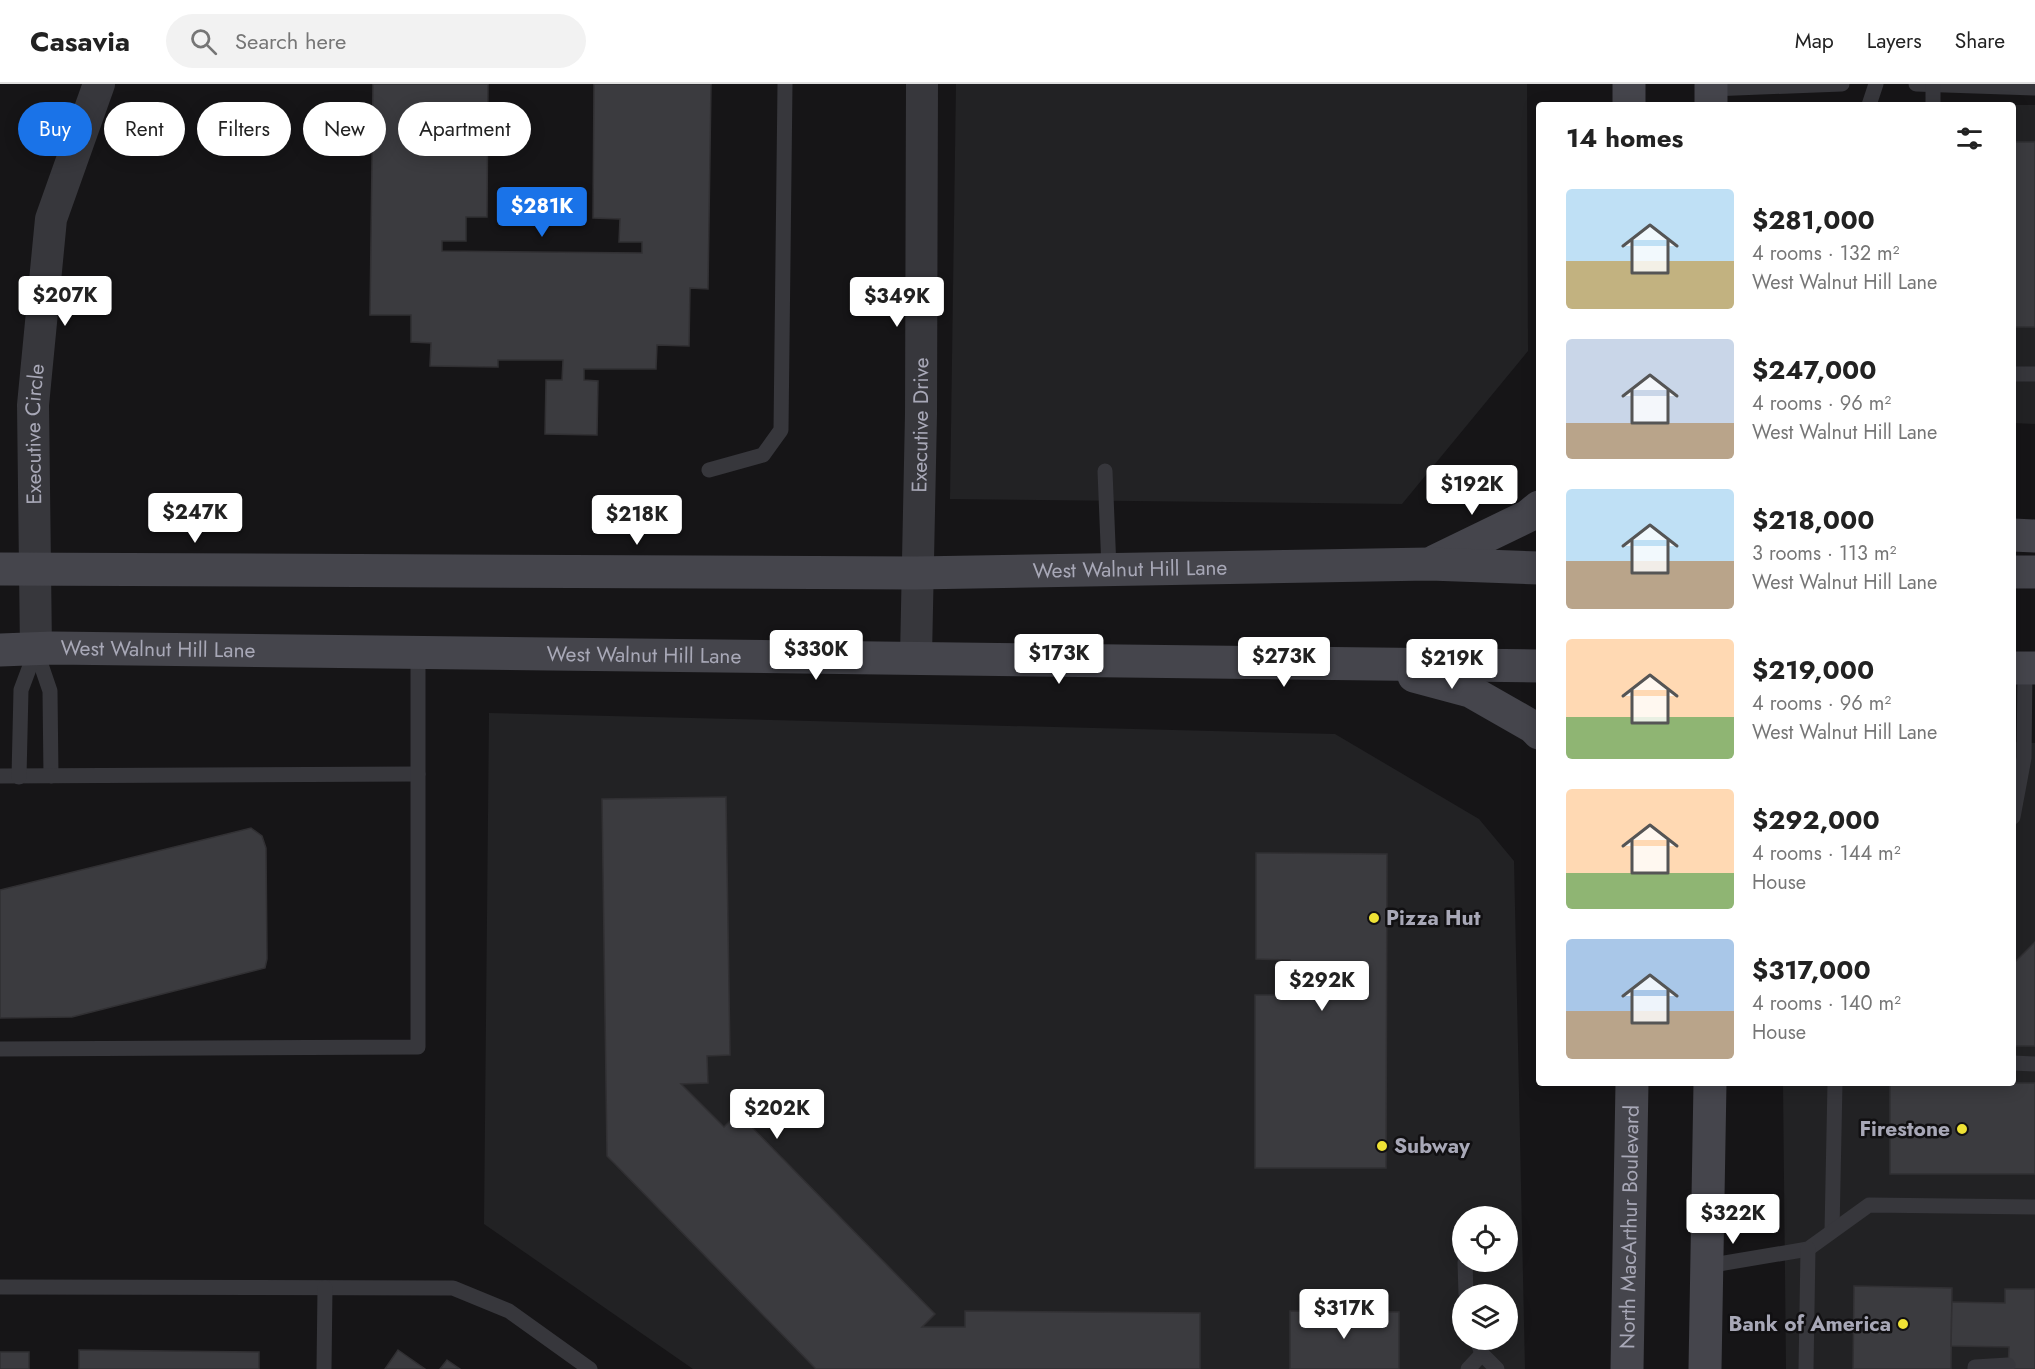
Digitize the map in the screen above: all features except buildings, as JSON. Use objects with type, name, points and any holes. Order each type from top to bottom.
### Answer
[{"type":"main road","points":[[1629,84],[1629,102]]},
{"type":"main road","points":[[1430,564],[1528,516],[1536,509]]},
{"type":"main road","points":[[2016,535],[2035,536]]},
{"type":"main road","name":"West Walnut Hill Lane","points":[[0,569],[916,573],[1430,564],[1536,568]]},
{"type":"main road","points":[[2016,572],[2035,572]]},
{"type":"main road","name":"West Walnut Hill Lane","points":[[0,650],[916,657],[1536,666]]},
{"type":"main road","points":[[1366,663],[1470,691],[1536,730]]},
{"type":"main road","name":"North MacArthur Boulevard","points":[[1626,1369],[1632,1086]]},
{"type":"main road","points":[[1705,1369],[1710,1086]]},
{"type":"street","name":"Executive Circle","points":[[36,650],[33,569],[33,405],[51,219],[99,84]]},
{"type":"street","name":"Executive Drive","points":[[916,657],[921,414],[922,84]]},
{"type":"lane","points":[[709,470],[763,455],[782,430],[785,84]]},
{"type":"lane","points":[[1711,93],[1842,84]]},
{"type":"lane","points":[[1870,102],[1876,84]]},
{"type":"lane","points":[[1916,84],[2035,88]]},
{"type":"lane","points":[[1933,85],[1933,102]]},
{"type":"lane","points":[[2016,374],[2035,374]]},
{"type":"lane","points":[[1105,471],[1109,569]]},
{"type":"lane","points":[[36,650],[50,691],[51,776]]},
{"type":"lane","points":[[19,777],[21,690],[36,650]]},
{"type":"lane","points":[[0,1049],[418,1047],[418,652]]},
{"type":"lane","points":[[2016,793],[2030,759],[2024,668]]},
{"type":"lane","points":[[0,776],[418,774]]},
{"type":"lane","points":[[2016,1063],[2035,1064]]},
{"type":"lane","points":[[1832,1231],[1835,1086]]},
{"type":"lane","points":[[1707,1266],[1808,1249],[1869,1205],[2035,1207]]},
{"type":"lane","points":[[1806,1369],[1808,1249]]},
{"type":"lane","points":[[0,1287],[453,1288],[509,1311],[590,1369]]},
{"type":"lane","points":[[324,1369],[325,1288]]},
{"type":"lane","points":[[1468,1369],[1478,1350]]},
{"type":"lane","points":[[1482,1350],[1497,1369]]},
{"type":"lane","points":[[1975,1369],[1975,1366],[2008,1365]]},
{"type":"shaded area","points":[[956,84],[1527,84],[1528,351],[1402,504],[950,499]]},
{"type":"shaded area","points":[[2016,105],[2035,105],[2035,424],[2016,423]]},
{"type":"shaded area","points":[[489,713],[1335,734],[1479,819],[1514,861],[1525,1369],[693,1369],[484,1224]]},
{"type":"shaded area","points":[[2016,742],[2035,743],[2035,1369],[1786,1369],[1783,1086],[2016,1086]]},
{"type":"place","name":"Pizza Hut","points":[[1374,918]]},
{"type":"place","name":"Firestone","points":[[1962,1129]]},
{"type":"place","name":"Subway","points":[[1382,1146]]},
{"type":"place","name":"Bank of America","points":[[1903,1324]]}]
